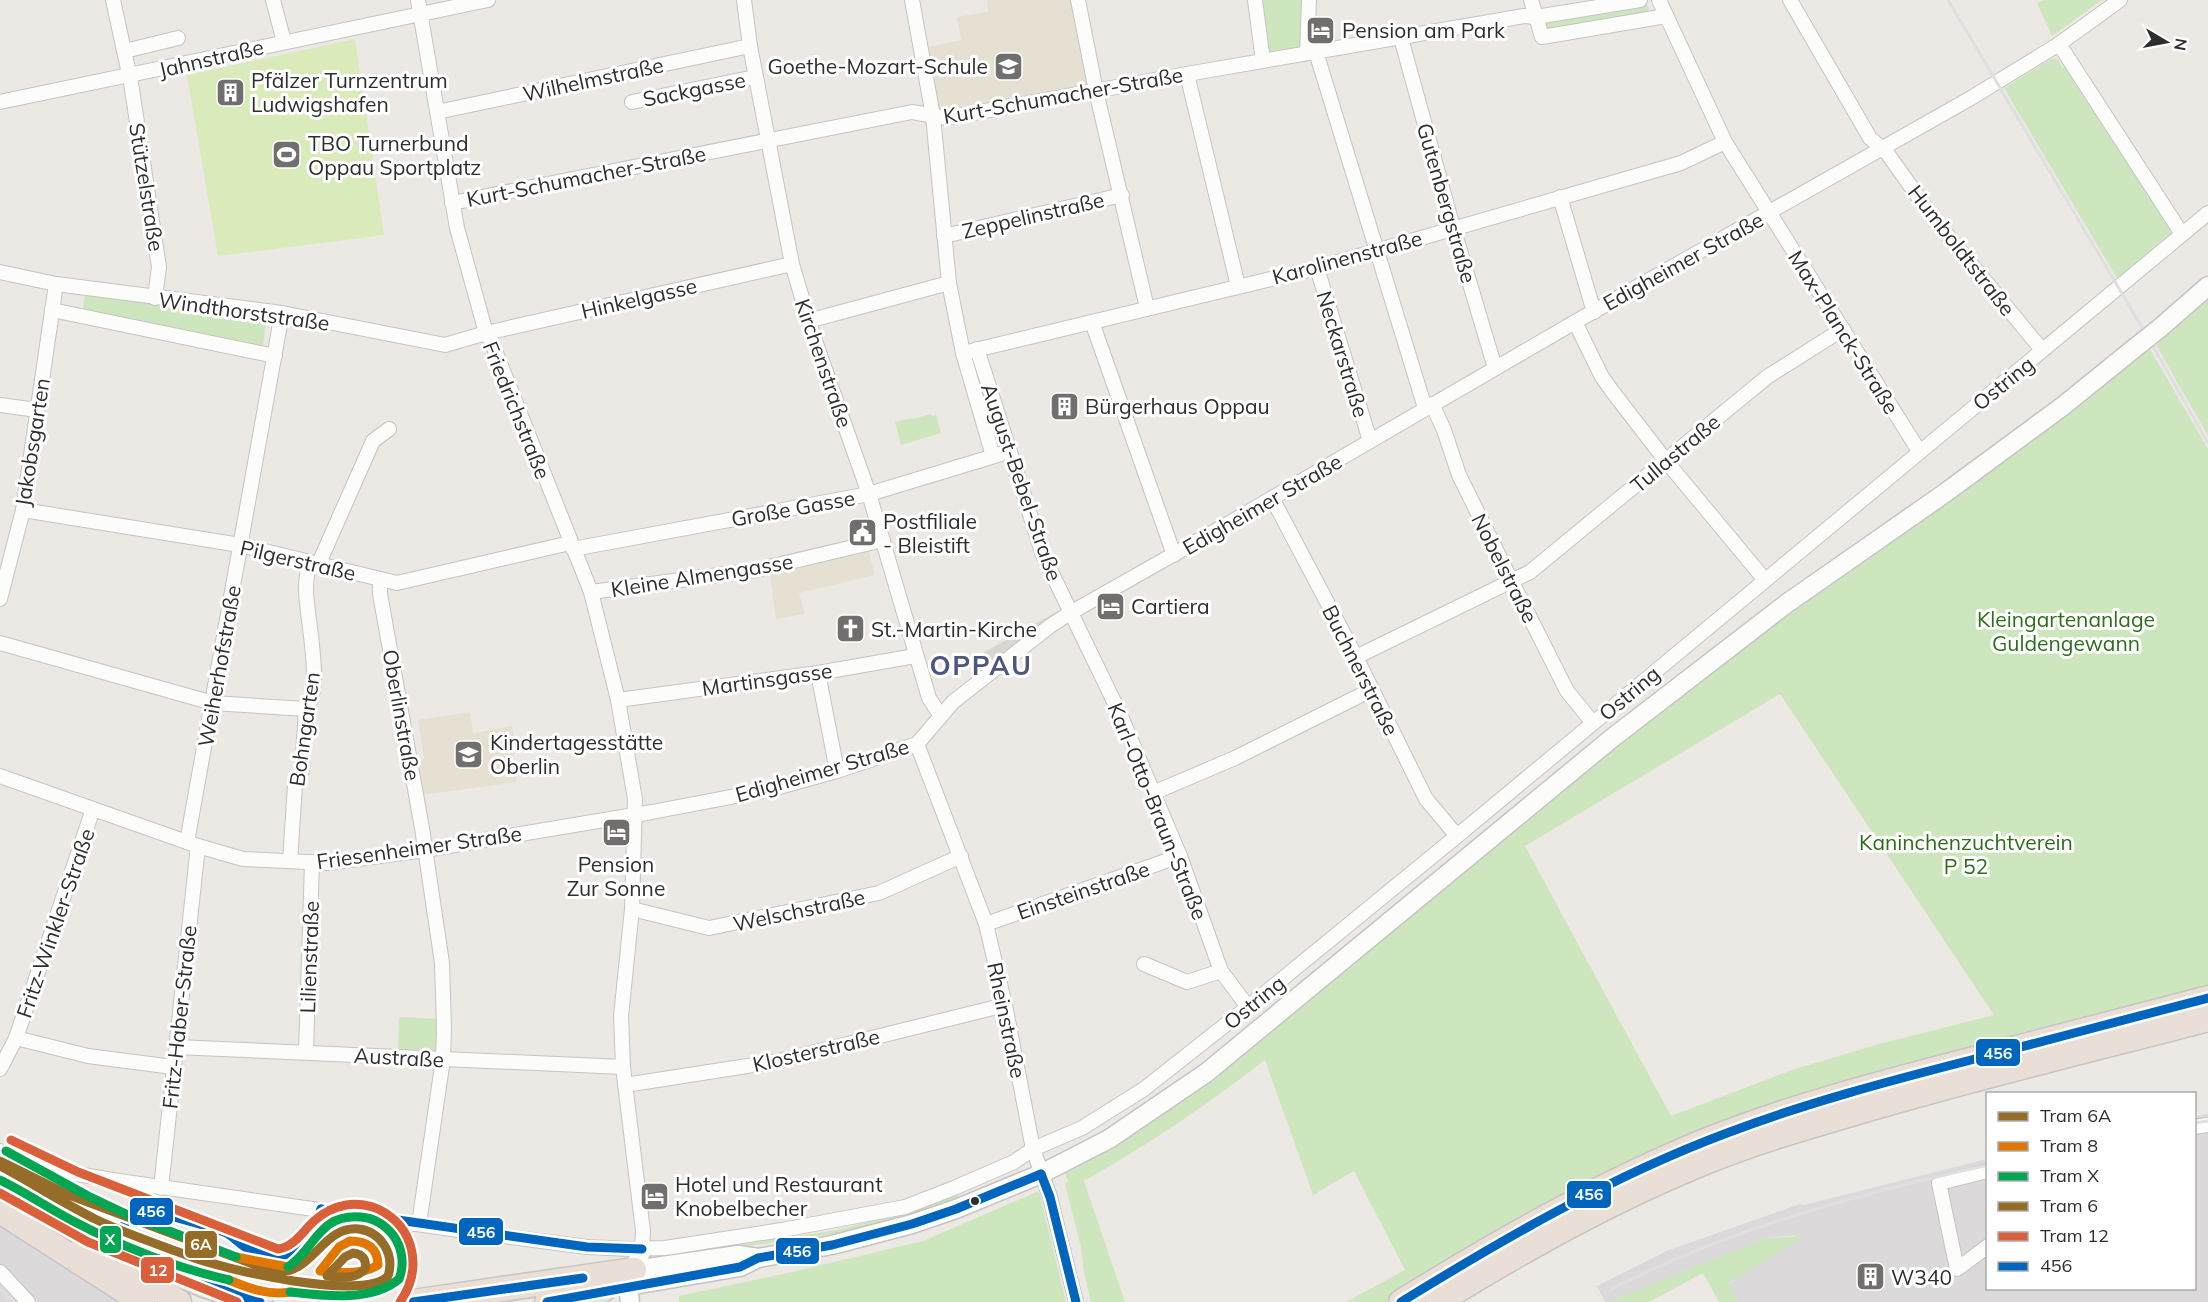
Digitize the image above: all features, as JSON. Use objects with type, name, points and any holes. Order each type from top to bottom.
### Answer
[{"type":"highway","points":[[1401,1302],[1534,1222],[1616,1180],[1695,1145],[1777,1115],[1850,1092],[2208,998]]},
{"type":"highway","points":[[1438,1302],[1544,1239],[1624,1198],[1703,1163],[1786,1133],[1929,1092],[2208,1019]]},
{"type":"highway","points":[[0,1191],[178,1302]]},
{"type":"highway","points":[[31,1210],[72,1222],[158,1266],[204,1285],[260,1302]]},
{"type":"highway","points":[[0,1211],[142,1302]]},
{"type":"highway","points":[[561,1301],[638,1280]]},
{"type":"highway","points":[[413,1302],[638,1280]]},
{"type":"street","name":"Stützelstraße","points":[[113,0],[130,76],[159,267],[155,298]]},
{"type":"street","points":[[273,0],[284,42]]},
{"type":"street","name":"Jahnstraße","points":[[0,102],[284,42],[420,7],[488,0]]},
{"type":"street","name":"Kirchenstraße","points":[[744,0],[755,77],[792,264],[808,321],[870,494],[915,656],[929,698],[940,716]]},
{"type":"street","name":"August-Bebel-Straße","points":[[912,0],[933,116],[949,284],[970,351],[1009,451],[1043,555],[1070,613]]},
{"type":"street","points":[[1078,0],[1096,91],[1147,308]]},
{"type":"street","points":[[1255,0],[1263,61]]},
{"type":"street","name":"Nobelstraße","points":[[1309,0],[1312,53],[1429,406],[1444,430],[1459,475],[1567,691],[1593,723]]},
{"type":"street","points":[[1531,0],[1542,37],[1666,16]]},
{"type":"street","name":"Kurt-Schumacher-Straße","points":[[452,203],[912,112],[947,118],[1524,16],[1536,17],[1640,0]]},
{"type":"street","points":[[1659,0],[1725,142],[1769,213]]},
{"type":"street","points":[[1790,0],[1870,138],[1882,149]]},
{"type":"street","name":"Edigheimer Straße","points":[[635,815],[772,789],[837,771],[917,744],[953,702],[1070,613],[1997,82],[2059,44],[2120,0]]},
{"type":"street","name":"Friedrichstraße","points":[[420,7],[457,228],[486,333],[492,343],[591,592],[618,700],[635,815],[632,909],[621,1016],[624,1085],[643,1231],[638,1280]]},
{"type":"street","name":"Jahnstraße","points":[[124,51],[178,38]]},
{"type":"street","name":"Gutenbergstraße","points":[[1401,38],[1495,368]]},
{"type":"street","points":[[2059,44],[2182,234]]},
{"type":"street","name":"Wilhelmstraße","points":[[437,112],[750,46]]},
{"type":"street","points":[[1187,74],[1238,286]]},
{"type":"street","name":"Sackgasse","points":[[632,102],[755,77]]},
{"type":"street","name":"Karolinenstraße","points":[[970,351],[1317,268],[1681,163],[1725,142]]},
{"type":"street","name":"Humboldtstraße","points":[[1882,149],[1891,158],[1934,219],[2042,350]]},
{"type":"street","name":"Zeppelinstraße","points":[[944,236],[1122,195]]},
{"type":"street","points":[[1560,197],[1593,312]]},
{"type":"street","name":"Max-Planck-Straße","points":[[1769,213],[1920,451]]},
{"type":"street","name":"Ostring","points":[[0,1152],[46,1169],[161,1188],[587,1247],[638,1280],[665,1248],[782,1230],[905,1207],[1014,1162],[1033,1149],[1082,1128],[1144,1089],[1248,1007],[1457,837],[2208,213]]},
{"type":"street","name":"Hinkelgasse","points":[[486,333],[792,264]]},
{"type":"street","name":"Neckarstraße","points":[[1317,268],[1370,441]]},
{"type":"street","name":"Windthorststraße","points":[[0,272],[56,284],[282,313],[445,345],[486,333]]},
{"type":"street","name":"Jakobsgarten","points":[[0,599],[23,510],[56,284]]},
{"type":"street","points":[[808,321],[949,284]]},
{"type":"street","points":[[638,1280],[740,1267],[758,1258],[832,1245],[912,1224],[956,1209],[1041,1174],[1109,1138],[1206,1073],[1611,739],[1786,604],[1945,493],[2063,406],[2208,286]]},
{"type":"street","name":"Windthorststraße","points":[[52,310],[275,356]]},
{"type":"street","name":"Weiherhofstraße","points":[[193,844],[213,703],[282,313]]},
{"type":"street","points":[[1092,322],[1174,555]]},
{"type":"street","points":[[1575,322],[1602,377],[1666,461],[1765,580]]},
{"type":"street","name":"Tullastraße","points":[[1356,657],[1530,572],[1767,377],[1843,329]]},
{"type":"street","name":"August-Bebel-Straße","points":[[970,351],[993,456]]},
{"type":"street","points":[[0,405],[37,410]]},
{"type":"street","points":[[314,562],[373,441],[389,429]]},
{"type":"street","name":"Große Gasse","points":[[572,546],[870,494],[1009,451]]},
{"type":"street","name":"Buchnerstraße","points":[[1272,498],[1356,657],[1426,799],[1457,837]]},
{"type":"street","name":"Pilgerstraße","points":[[23,510],[240,545],[397,584],[572,546]]},
{"type":"street","name":"Kleine Almengasse","points":[[591,592],[756,570],[883,540]]},
{"type":"street","name":"Bohngarten","points":[[290,861],[295,785],[302,770],[306,709],[312,702],[314,668],[306,590],[314,562]]},
{"type":"street","name":"Oberlinstraße","points":[[380,579],[380,594],[425,850],[442,963],[443,1059],[419,1224]]},
{"type":"street","name":"Karl-Otto-Braun-Straße","points":[[1070,613],[1120,714],[1180,856],[1221,971],[1248,1007]]},
{"type":"street","points":[[0,644],[213,703],[306,709]]},
{"type":"street","name":"Martinsgasse","points":[[618,700],[818,673],[915,656]]},
{"type":"street","points":[[818,673],[837,771]]},
{"type":"street","points":[[1153,793],[1235,758],[1371,690]]},
{"type":"street","name":"Rheinstraße","points":[[917,744],[986,924],[1005,1005],[1033,1149],[1050,1197],[1076,1302]]},
{"type":"street","name":"Friesenheimer Straße","points":[[0,776],[193,844],[243,859],[328,862],[425,850],[635,815]]},
{"type":"street","name":"Fritz-Winkler-Straße","points":[[0,1069],[16,1038],[93,809]]},
{"type":"street","name":"Fritz-Haber-Straße","points":[[161,1188],[176,1047],[193,844]]},
{"type":"street","name":"Welschstraße","points":[[632,909],[709,928],[879,893],[961,856]]},
{"type":"street","name":"Einsteinstraße","points":[[986,924],[1180,856]]},
{"type":"street","name":"Lilienstraße","points":[[306,1053],[312,862]]},
{"type":"street","points":[[1144,964],[1187,982],[1221,971]]},
{"type":"street","name":"Klosterstraße","points":[[624,1085],[779,1061],[1005,1005]]},
{"type":"street","points":[[16,1038],[88,1056],[173,1067]]},
{"type":"street","name":"Austraße","points":[[176,1047],[623,1067]]},
{"type":"street","points":[[1986,1171],[1939,1183],[1957,1269],[1986,1247]]},
{"type":"street","points":[[0,1272],[28,1302]]},
{"type":"shaded area","name":"Goethe-Mozart-Schule","points":[[987,0],[1072,0],[1090,85],[940,111],[928,47],[961,40],[957,17],[988,12]]},
{"type":"shaded area","points":[[868,550],[875,575],[799,593],[805,614],[776,619],[770,574]]},
{"type":"shaded area","points":[[1058,611],[1059,613],[982,672],[972,659]]},
{"type":"shaded area","name":"Kindertagesstätte Oberlin","points":[[470,712],[473,733],[512,726],[517,753],[512,755],[517,782],[422,795],[416,762],[424,759],[418,720]]},
{"type":"shaded area","points":[[2208,1114],[2208,1302],[1737,1302],[1729,1284],[1796,1235],[1765,1238],[1608,1302],[1605,1302],[1597,1286],[1669,1250],[1800,1204],[1804,1205],[1986,1159],[1986,1290],[2196,1290],[2196,1116]]},
{"type":"shaded area","points":[[0,1226],[83,1274],[120,1302],[0,1302]]},
{"type":"green space","points":[[1259,0],[1306,0],[1303,50],[1266,57]]},
{"type":"green space","points":[[2045,0],[2102,0],[2052,36],[2037,3]]},
{"type":"green space","points":[[1646,4],[1649,7],[1648,13],[1550,31],[1546,29],[1549,21]]},
{"type":"green space","name":"TBO Turnerbund Oppau Sportplatz","points":[[355,39],[384,235],[218,256],[187,75]]},
{"type":"green space","points":[[2053,58],[2057,59],[2063,68],[2065,67],[2174,234],[2118,280],[2004,88]]},
{"type":"green space","points":[[86,291],[267,318],[263,346],[82,313]]},
{"type":"green space","points":[[2208,300],[2208,436],[2156,345]]},
{"type":"green space","points":[[2150,349],[2208,449],[2208,990],[1493,1237],[1386,1302],[1346,1302],[1405,1270],[1354,1171],[1313,1195],[1265,1060],[1177,1124],[1084,1181],[1125,1302],[1091,1302],[1081,1247],[1065,1184],[1068,1182],[1064,1170],[1123,1138],[1640,724],[1767,628],[1999,463]],"holes":[[[1780,694],[1994,1015],[1879,1044],[1792,1070],[1671,1116],[1525,846]]]},
{"type":"green space","points":[[931,414],[936,415],[941,433],[901,445],[895,422]]},
{"type":"green space","points":[[399,1017],[440,1019],[440,1054],[398,1052]]},
{"type":"green space","points":[[958,1191],[961,1200],[878,1225],[840,1233],[671,1257],[672,1255],[837,1230],[910,1211]]},
{"type":"green space","points":[[1039,1191],[1066,1302],[679,1302],[679,1296],[923,1241]]},
{"type":"green space","points":[[1805,1236],[1729,1283],[1737,1302],[1719,1302],[1703,1273],[1649,1302],[1608,1302],[1765,1238]]},
{"type":"railway","points":[[1948,0],[2208,443]]},
{"type":"railway","points":[[2196,1123],[2208,1121]]},
{"type":"railway","points":[[1610,1290],[1655,1268],[1747,1231],[1842,1201],[1986,1165]]},
{"type":"railway","points":[[0,1289],[14,1302]]},
{"type":"tram line","name":"12","points":[[11,1140],[78,1172],[278,1249],[294,1242],[314,1221],[333,1209],[354,1204],[378,1209],[400,1226],[412,1250],[411,1276],[400,1302]]},
{"type":"tram line","name":"X","points":[[6,1151],[128,1215],[236,1257]]},
{"type":"tram line","name":"6A","points":[[0,1161],[69,1195],[274,1272],[287,1271],[299,1266],[326,1242],[346,1230],[367,1231],[380,1239],[388,1252],[390,1260],[388,1276],[374,1283],[352,1286],[324,1285],[259,1275],[203,1261],[95,1219],[0,1166]]},
{"type":"tram line","name":"X","points":[[0,1180],[110,1239],[169,1263],[229,1280]]},
{"type":"tram line","name":"12","points":[[0,1193],[88,1242],[237,1302]]},
{"type":"tram line","name":"X","points":[[288,1267],[327,1226],[347,1217],[361,1217],[379,1223],[393,1235],[402,1256],[399,1279],[376,1291],[348,1296],[290,1292]]},
{"type":"tram line","name":"8","points":[[350,1241],[370,1246],[376,1254],[378,1265],[358,1272],[320,1271],[339,1247],[350,1241]]},
{"type":"tram line","name":"6","points":[[353,1253],[361,1256],[365,1269],[357,1275],[348,1277],[327,1276],[345,1257],[353,1253]]},
{"type":"tram line","name":"8","points":[[236,1257],[288,1267]]},
{"type":"tram line","name":"8","points":[[229,1280],[266,1292],[290,1292]]},
{"type":"transit line","name":"456","points":[[1401,1302],[1520,1232],[1601,1188],[1727,1133],[1817,1102],[1879,1084],[2208,998]]},
{"type":"transit line","name":"456","points":[[1041,1174],[1050,1197],[1076,1302]]},
{"type":"transit line","name":"456","points":[[547,1302],[740,1267],[758,1258],[832,1245],[912,1224],[956,1209],[1041,1174]]},
{"type":"transit line","name":"456","points":[[260,1302],[190,1279],[124,1248],[123,1231],[126,1220],[138,1208],[224,1232],[250,1250],[282,1255],[291,1254],[304,1246],[313,1232],[321,1209]]},
{"type":"transit line","name":"456","points":[[321,1209],[587,1247],[642,1249]]},
{"type":"transit line","name":"456","points":[[413,1302],[583,1278]]},
{"type":"place","name":"Pension am Park","points":[[1321,30]]},
{"type":"place","name":"Goethe-Mozart-Schule","points":[[1009,66]]},
{"type":"place","name":"Pfälzer Turnzentrum Ludwigshafen","points":[[230,92]]},
{"type":"place","name":"TBO Turnerbund Oppau Sportplatz","points":[[287,155]]},
{"type":"place","name":"Bürgerhaus Oppau","points":[[1064,406]]},
{"type":"place","name":"Postfiliale - Bleistift","points":[[862,533]]},
{"type":"place","name":"Cartiera","points":[[1110,606]]},
{"type":"place","name":"St.-Martin-Kirche","points":[[850,629]]},
{"type":"place","name":"Kindertagesstätte Oberlin","points":[[469,754]]},
{"type":"place","name":"Pension Zur Sonne","points":[[616,833]]},
{"type":"place","name":"Hotel und Restaurant Knobelbecher","points":[[654,1196]]},
{"type":"place","name":"W340","points":[[1870,1277]]},
{"type":"district","name":"OPPAU","points":[[981,665]]},
{"type":"park label","name":"Kleingartenanlage Guldengewann","points":[[2066,631]]},
{"type":"park label","name":"Kaninchenzuchtverein P 52","points":[[1966,854]]}]
